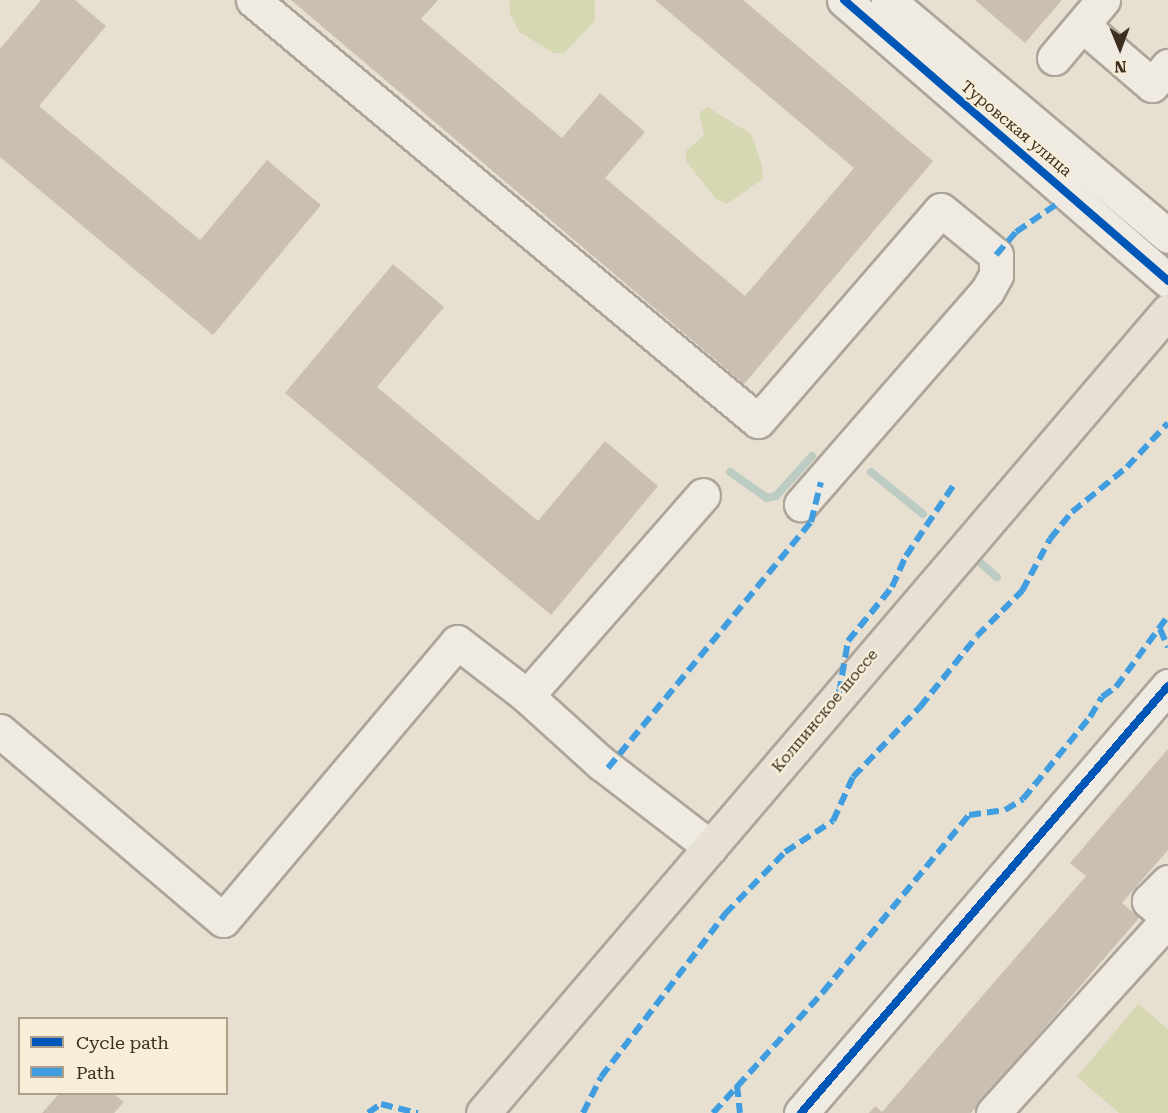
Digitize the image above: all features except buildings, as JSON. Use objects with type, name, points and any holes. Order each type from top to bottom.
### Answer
[{"type":"main road","name":"Колпинское шоссе","points":[[483,1113],[1168,311]]},
{"type":"street","points":[[254,0],[758,421],[941,210],[996,255],[996,275],[987,291],[801,504]]},
{"type":"street","name":"Туровская улица","points":[[844,0],[1168,281]]},
{"type":"street","name":"Туровская улица","points":[[888,0],[1168,236]]},
{"type":"street","points":[[1054,58],[1103,0]]},
{"type":"street","points":[[1082,25],[1152,85],[1168,66]]},
{"type":"street","points":[[527,696],[703,495]]},
{"type":"street","points":[[0,731],[223,920],[457,642],[527,696],[601,763],[710,848]]},
{"type":"street","points":[[801,1113],[1168,686]]},
{"type":"street","points":[[993,1113],[1168,918],[1149,901],[1168,882]]},
{"type":"green space","points":[[509,0],[595,0],[595,21],[564,53],[554,53],[519,32],[510,13]]},
{"type":"green space","points":[[707,107],[751,134],[762,165],[763,179],[727,204],[716,199],[686,161],[686,151],[704,135],[699,113]]},
{"type":"green space","points":[[1138,1004],[1168,1029],[1168,1113],[1119,1113],[1077,1077]]},
{"type":"waterway","points":[[730,472],[767,498],[776,496],[812,456]]},
{"type":"waterway","points":[[871,472],[923,514]]},
{"type":"waterway","points":[[976,559],[997,577]]},
{"type":"marked path","points":[[996,255],[1016,232],[1057,204]]},
{"type":"marked path","points":[[583,1113],[601,1077],[725,914],[785,852],[833,821],[853,777],[920,707],[977,636],[1022,591],[1050,539],[1072,512],[1127,467],[1168,423]]},
{"type":"marked path","points":[[608,768],[811,522],[821,482]]},
{"type":"marked path","points":[[839,693],[848,641],[892,587],[906,556],[955,483]]},
{"type":"marked path","points":[[713,1113],[823,992],[969,815],[1005,810],[1023,799],[1090,717],[1102,697],[1116,687],[1168,616]]},
{"type":"marked path","points":[[1160,629],[1168,647]]},
{"type":"marked path","points":[[737,1085],[740,1113]]},
{"type":"marked path","points":[[368,1113],[381,1104],[418,1113]]},
{"type":"cycle path","points":[[844,0],[1168,281]]},
{"type":"cycle path","points":[[801,1113],[1168,686]]}]
